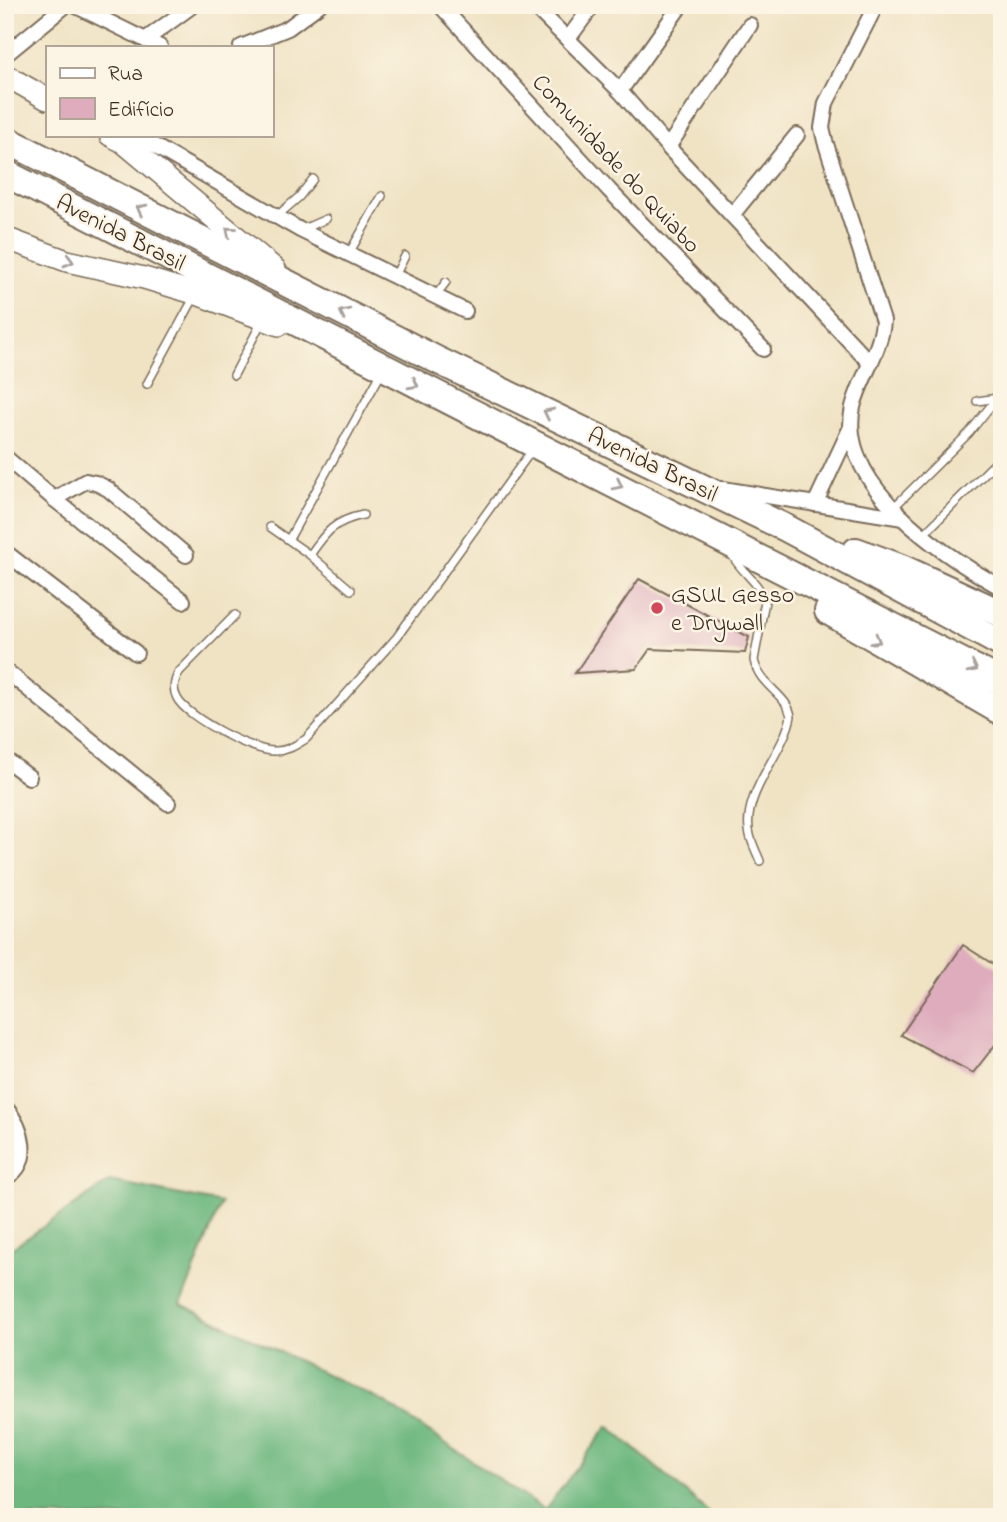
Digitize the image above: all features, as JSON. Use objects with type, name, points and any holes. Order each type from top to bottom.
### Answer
[{"type":"highway","name":"Avenida Brasil","points":[[5,139],[439,361],[786,528],[1002,644]]},
{"type":"highway","name":"Avenida Brasil","points":[[5,173],[1002,682]]},
{"type":"highway","points":[[786,528],[876,558],[1002,614]]},
{"type":"highway","points":[[760,559],[806,597],[829,612],[1002,712]]},
{"type":"street","points":[[5,55],[66,5]]},
{"type":"street","points":[[74,5],[158,46]]},
{"type":"street","points":[[145,40],[193,5]]},
{"type":"street","points":[[243,46],[288,28],[319,5]]},
{"type":"street","name":"Comunidade do Quiabo","points":[[440,5],[619,200],[763,349]]},
{"type":"street","points":[[533,5],[620,91],[668,147],[870,363]]},
{"type":"street","points":[[568,39],[593,5]]},
{"type":"street","points":[[620,91],[681,5]]},
{"type":"street","points":[[876,5],[831,91],[823,115],[822,128],[883,321],[882,331],[853,408],[851,427],[856,451],[864,471],[893,508],[969,570],[1002,588]]},
{"type":"street","points":[[668,147],[750,25]]},
{"type":"street","points":[[5,75],[46,98]]},
{"type":"street","points":[[732,215],[797,135]]},
{"type":"street","points":[[116,139],[151,144],[300,230],[465,311]]},
{"type":"street","name":"Avenida Brasil","points":[[116,139],[301,291]]},
{"type":"street","name":"Avenida Brasil","points":[[5,238],[67,261],[144,278],[197,294],[349,350]]},
{"type":"street","points":[[815,504],[851,427]]},
{"type":"street","points":[[5,457],[183,601]]},
{"type":"street","points":[[54,499],[77,484],[86,481],[96,483],[108,489],[186,555]]},
{"type":"street","points":[[695,484],[905,518]]},
{"type":"street","points":[[5,552],[136,653]]},
{"type":"street","points":[[959,595],[969,570]]},
{"type":"street","points":[[5,670],[168,803]]},
{"type":"street","points":[[5,758],[29,777]]},
{"type":"street","points":[[5,1107],[16,1122],[23,1153],[15,1174],[5,1178]]},
{"type":"lane","points":[[276,217],[299,197],[313,179]]},
{"type":"lane","points":[[348,255],[382,196]]},
{"type":"lane","points":[[300,230],[326,219]]},
{"type":"lane","points":[[394,278],[405,256]]},
{"type":"lane","points":[[434,298],[446,282]]},
{"type":"lane","points":[[147,384],[197,294]]},
{"type":"lane","points":[[234,375],[262,319]]},
{"type":"lane","points":[[289,539],[384,368]]},
{"type":"lane","points":[[977,401],[999,397]]},
{"type":"lane","points":[[893,508],[963,439],[999,397]]},
{"type":"lane","points":[[235,615],[179,672],[174,680],[177,699],[182,706],[211,726],[242,743],[276,752],[289,749],[306,739],[397,637],[536,443]]},
{"type":"lane","points":[[924,534],[1002,456]]},
{"type":"lane","points":[[310,555],[333,526],[345,519],[363,515]]},
{"type":"lane","points":[[270,527],[310,555],[351,590]]},
{"type":"lane","points":[[726,540],[739,567],[756,584],[765,601],[754,660],[756,669],[765,684],[784,702],[791,716],[751,808],[750,835],[760,861]]},
{"type":"green space","points":[[110,1181],[221,1203],[181,1304],[384,1402],[545,1510],[608,1426],[714,1517],[5,1517],[5,1253]]},
{"type":"building","name":"GSUL Gesso e Drywall","points":[[639,579],[749,637],[745,653],[650,649],[636,669],[575,673]]},
{"type":"building","points":[[963,945],[1002,970],[1002,1036],[973,1073],[901,1035]]},
{"type":"place","name":"GSUL Gesso e Drywall","points":[[657,608]]}]
